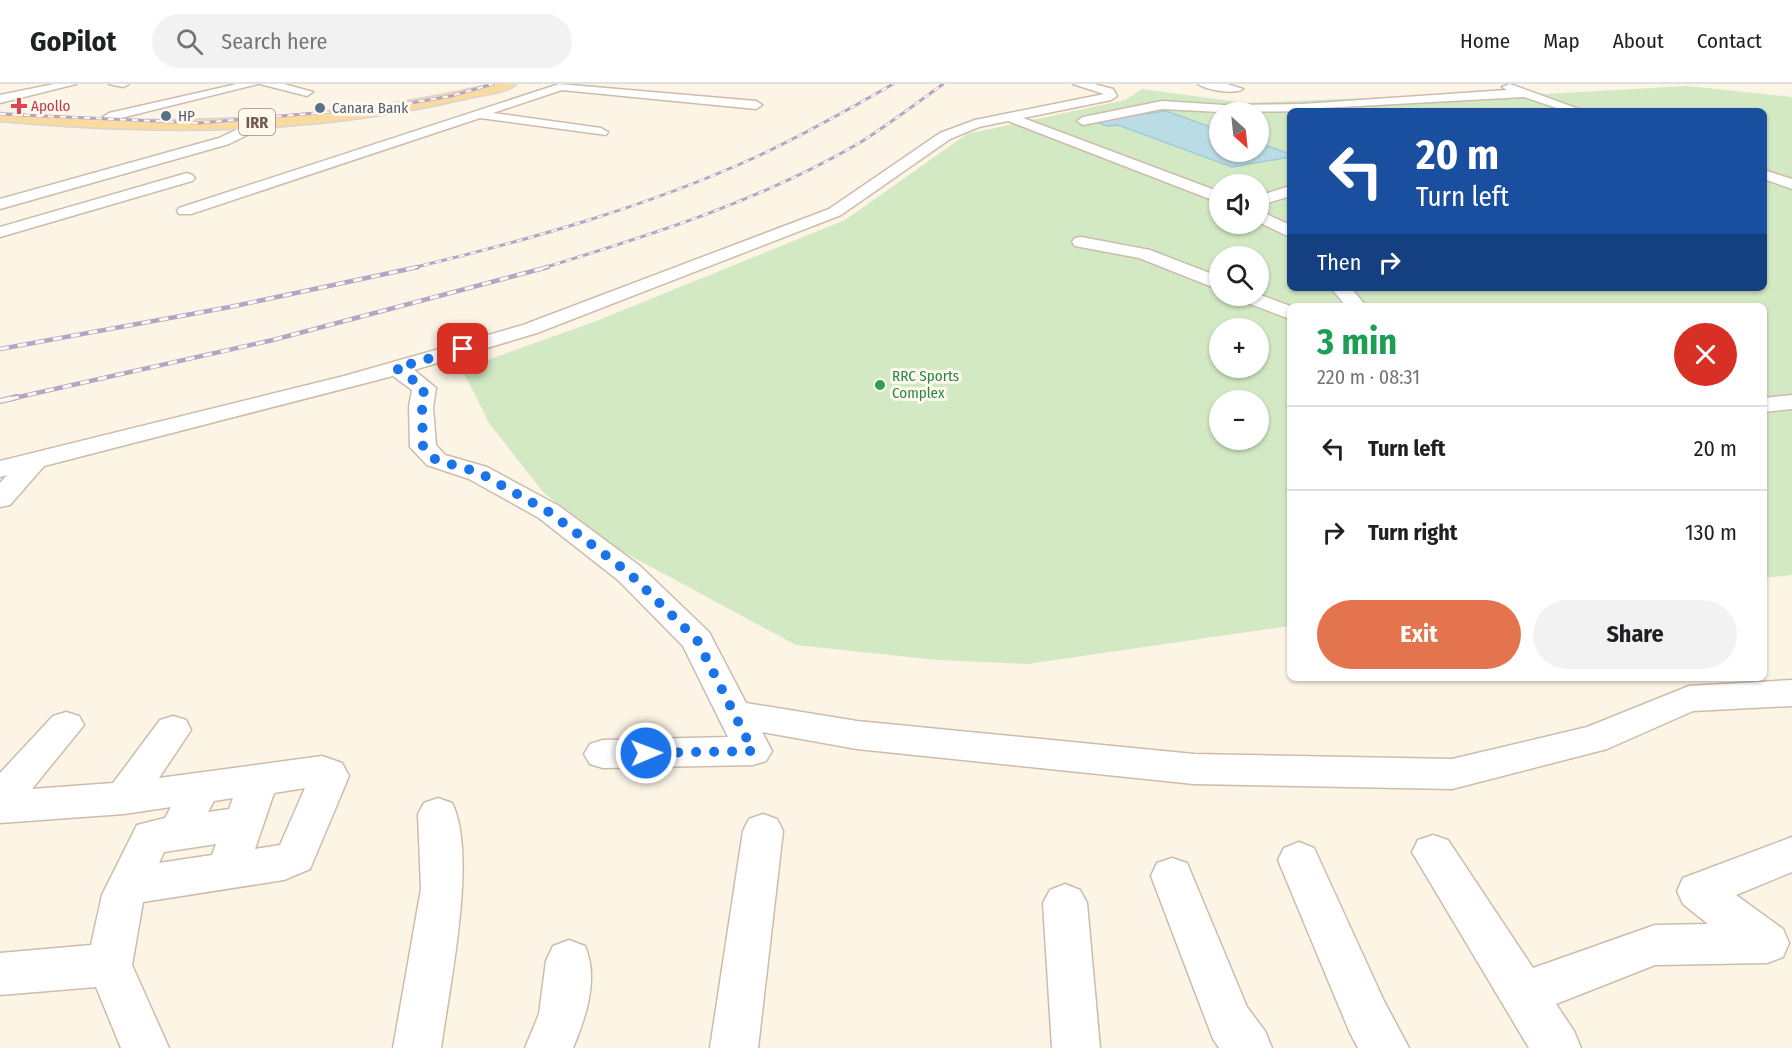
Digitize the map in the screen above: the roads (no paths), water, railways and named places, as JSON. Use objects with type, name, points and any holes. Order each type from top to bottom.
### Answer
[{"type":"main road","name":"IRR","points":[[2,115],[205,118],[341,110],[416,100],[493,84]]},
{"type":"main road","name":"IRR","points":[[2,115],[108,125],[264,122],[394,108],[510,84]]},
{"type":"street","points":[[0,99],[70,84]]},
{"type":"street","points":[[116,84],[123,84]]},
{"type":"street","points":[[109,117],[252,84]]},
{"type":"street","points":[[266,84],[307,92]]},
{"type":"street","points":[[0,469],[396,368],[530,329],[835,212],[945,136],[975,124],[1111,96],[1109,91],[1079,84]]},
{"type":"street","points":[[1204,84],[1237,89]]},
{"type":"street","points":[[1499,84],[1569,108]]},
{"type":"street","points":[[185,211],[566,85],[756,105]]},
{"type":"street","points":[[1314,108],[1307,105],[1525,93]]},
{"type":"street","points":[[1040,129],[1162,105],[1224,109],[1287,109]]},
{"type":"street","points":[[476,115],[602,132]]},
{"type":"street","points":[[1009,117],[1209,194]]},
{"type":"street","points":[[0,204],[224,141],[264,122]]},
{"type":"street","points":[[126,169],[247,190]]},
{"type":"street","points":[[1767,175],[1792,184]]},
{"type":"street","points":[[0,232],[187,178]]},
{"type":"street","points":[[1269,198],[1287,192]]},
{"type":"street","points":[[1269,221],[1287,230]]},
{"type":"street","points":[[1081,242],[1144,254],[1209,281]]},
{"type":"street","points":[[1344,291],[1354,303]]},
{"type":"street","points":[[1269,305],[1287,312]]},
{"type":"street","points":[[396,368],[424,388],[423,447],[436,460],[478,472],[549,512],[629,573],[697,640],[753,751],[603,754]]},
{"type":"street","points":[[1767,405],[1792,402]]},
{"type":"street","points":[[0,499],[34,462]]},
{"type":"street","points":[[735,714],[858,735],[1194,769],[1452,774],[1594,739],[1689,699],[1792,693]]},
{"type":"street","points":[[0,799],[66,725]]},
{"type":"street","points":[[124,798],[173,730]]},
{"type":"street","points":[[0,807],[124,798],[322,771],[330,776],[295,858],[127,886]]},
{"type":"street","points":[[226,871],[259,780]]},
{"type":"street","points":[[178,833],[202,786]]},
{"type":"street","points":[[417,1048],[442,888],[438,814]]},
{"type":"street","points":[[145,1048],[109,965],[123,895],[151,837],[243,824]]},
{"type":"street","points":[[734,1048],[763,831]]},
{"type":"street","points":[[1433,852],[1557,1048]]},
{"type":"street","points":[[1779,943],[1698,891],[1792,854]]},
{"type":"street","points":[[1299,860],[1367,1017],[1385,1048]]},
{"type":"street","points":[[1172,876],[1230,1023],[1248,1048]]},
{"type":"street","points":[[1065,903],[1076,1048]]},
{"type":"street","points":[[1523,994],[1655,945],[1779,943]]},
{"type":"street","points":[[549,1048],[563,1015],[569,961]]},
{"type":"street","points":[[0,974],[109,965]]},
{"type":"water","points":[[1166,111],[1209,126],[1209,159],[1118,125],[1107,126],[1093,121]]},
{"type":"water","points":[[1269,147],[1287,153],[1287,158],[1269,161]]},
{"type":"water","points":[[1218,162],[1261,162],[1232,167]]},
{"type":"railway","points":[[0,114],[199,123],[387,107],[451,96],[493,84]]},
{"type":"railway","points":[[412,268],[543,234],[672,192],[774,149],[893,84]]},
{"type":"railway","points":[[543,268],[665,229],[785,182],[861,142],[943,84]]},
{"type":"railway","points":[[0,349],[230,307],[418,267]]},
{"type":"railway","points":[[10,399],[273,340],[548,267]]},
{"type":"railway","points":[[0,401],[17,397]]},
{"type":"place","name":"Apollo","points":[[19,106]]},
{"type":"place","name":"Canara Bank","points":[[320,108]]},
{"type":"place","name":"HP","points":[[166,116]]},
{"type":"place","name":"RRC Sports Complex","points":[[880,385]]}]
